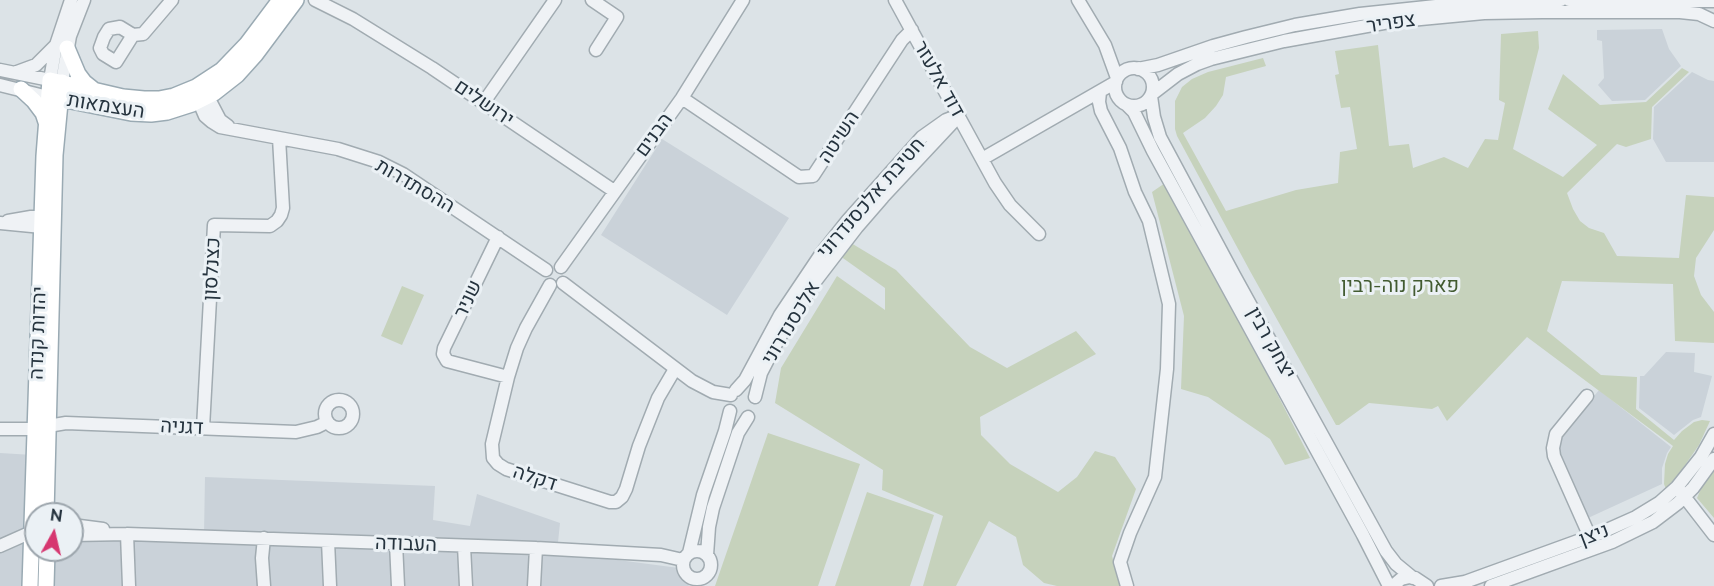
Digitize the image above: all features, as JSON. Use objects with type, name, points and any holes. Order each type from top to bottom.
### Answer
[{"type":"main road","name":"העצמאות","points":[[56,81],[123,97],[159,99],[201,95],[238,54],[280,0]]},
{"type":"main road","name":"העצמאות","points":[[54,98],[131,113],[151,114],[181,109],[201,95],[229,81],[246,66],[296,0]]},
{"type":"main road","points":[[62,46],[78,74],[94,90]]},
{"type":"main road","name":"יהדות קנדה","points":[[46,222],[56,145],[54,98],[56,81]]},
{"type":"main road","points":[[21,90],[34,100],[46,122]]},
{"type":"main road","name":"יהדות קנדה","points":[[37,502],[41,427],[46,122],[54,98]]},
{"type":"main road","name":"יהדות קנדה","points":[[41,427],[45,502]]},
{"type":"main road","name":"יהדות קנדה","points":[[30,586],[32,562]]},
{"type":"main road","points":[[46,586],[47,562]]},
{"type":"street","points":[[0,70],[56,81],[71,0]]},
{"type":"street","points":[[15,72],[36,64],[62,46],[84,0]]},
{"type":"street","points":[[133,35],[143,34],[172,0]]},
{"type":"street","name":"ירושלים","points":[[315,0],[353,19],[484,102],[614,191]]},
{"type":"street","name":"ירושלים","points":[[331,0],[353,19]]},
{"type":"street","points":[[484,102],[555,0]]},
{"type":"street","points":[[592,0],[617,17],[596,50]]},
{"type":"street","name":"הבנים","points":[[561,267],[682,98],[743,0]]},
{"type":"street","name":"דוד אלעזר","points":[[895,0],[982,159],[1010,205],[1039,234]]},
{"type":"street","points":[[1078,0],[1104,45],[1117,80],[1116,94],[1126,104]]},
{"type":"street","name":"צפריר","points":[[1137,69],[1158,66],[1246,37],[1296,25],[1360,14],[1464,3],[1560,0]]},
{"type":"street","points":[[1569,0],[1714,1]]},
{"type":"street","name":"צפריר","points":[[1151,95],[1178,74],[1211,59],[1284,41],[1389,22],[1484,13],[1570,12],[1680,12],[1699,14],[1714,21]]},
{"type":"street","name":"השיטה","points":[[682,98],[800,177],[813,176],[902,40],[912,30]]},
{"type":"street","points":[[1099,97],[1139,105],[1145,103],[1153,88],[1151,78],[1144,71],[1118,58],[1104,45]]},
{"type":"street","points":[[982,159],[1072,108],[1099,97],[1124,71],[1137,69]]},
{"type":"street","points":[[0,85],[54,98]]},
{"type":"street","name":"ההסתדרות","points":[[201,95],[205,116],[220,127],[338,149],[379,162],[403,174],[546,270]]},
{"type":"street","name":"יצחק רבין","points":[[1151,95],[1160,137],[1233,275],[1386,551],[1396,564],[1413,578],[1433,586]]},
{"type":"street","points":[[1099,97],[1101,111],[1120,148],[1135,192],[1149,221],[1169,304],[1167,369],[1155,477],[1120,562],[1127,586]]},
{"type":"street","name":"יצחק רבין","points":[[1126,104],[1134,112],[1153,151],[1391,586]]},
{"type":"street","name":"חטיבת אלכסנדרוני","points":[[883,197],[959,115]]},
{"type":"street","name":"חטיבת אלכסנדרוני","points":[[686,556],[703,495],[725,431],[731,401],[780,315],[816,261],[848,220],[922,137],[946,120],[959,115]]},
{"type":"street","name":"כצנלסון","points":[[203,428],[214,225],[270,226],[278,221],[283,208],[279,138]]},
{"type":"street","name":"אלכסנדרוני","points":[[755,397],[761,373],[789,321],[830,261],[883,197]]},
{"type":"street","points":[[0,223],[22,218],[46,222]]},
{"type":"street","name":"שניר","points":[[498,237],[443,354],[447,361],[508,377]]},
{"type":"street","points":[[553,265],[561,267],[566,274],[563,283],[558,286],[550,285],[545,278],[546,270],[553,265]]},
{"type":"street","points":[[563,283],[709,395],[731,401],[740,418],[748,417]]},
{"type":"street","name":"דקלה","points":[[550,285],[526,328],[508,377],[492,444],[493,458],[498,464],[506,469],[616,502],[622,497],[651,413],[675,369]]},
{"type":"street","points":[[707,555],[698,550],[686,556],[682,565],[693,582],[710,572],[711,563],[707,555],[712,508],[738,433],[748,417],[755,411],[755,397],[745,389],[731,401]]},
{"type":"street","points":[[1587,396],[1556,434],[1553,448],[1554,456],[1590,537]]},
{"type":"street","name":"דגניה","points":[[0,429],[77,423],[296,432],[317,428],[327,422]]},
{"type":"street","name":"ניצן","points":[[1491,586],[1625,536],[1653,522],[1667,512],[1681,492],[1714,434]]},
{"type":"street","name":"ניצן","points":[[1433,586],[1466,582],[1636,518],[1698,482],[1714,459]]},
{"type":"street","points":[[1681,492],[1714,535]]},
{"type":"street","name":"העבודה","points":[[84,526],[128,534]]},
{"type":"street","points":[[128,534],[129,586]]},
{"type":"street","name":"העבודה","points":[[84,535],[264,538],[686,556]]},
{"type":"street","points":[[0,546],[24,536]]},
{"type":"street","points":[[264,538],[262,554],[264,586]]},
{"type":"street","points":[[328,541],[330,586]]},
{"type":"street","points":[[396,543],[398,586]]},
{"type":"street","points":[[464,546],[466,586]]},
{"type":"street","points":[[534,586],[536,548]]},
{"type":"street","points":[[1391,586],[1404,578],[1413,578]]},
{"type":"shaded area","points":[[1662,29],[1669,49],[1681,66],[1645,100],[1612,101],[1598,85],[1604,78],[1602,41],[1597,40],[1597,30]]},
{"type":"shaded area","points":[[1692,72],[1714,81],[1714,162],[1666,162],[1653,139],[1654,107]]},
{"type":"shaded area","points":[[662,139],[789,218],[727,315],[601,235]]},
{"type":"shaded area","points":[[1666,352],[1695,353],[1694,372],[1712,376],[1701,417],[1693,420],[1674,435],[1639,408],[1640,376],[1644,376]]},
{"type":"shaded area","points":[[1599,390],[1671,447],[1662,468],[1662,484],[1588,518],[1558,453],[1560,438]]},
{"type":"shaded area","points":[[0,453],[33,455],[34,502],[24,502],[24,562],[84,562],[84,533],[204,534],[205,477],[435,486],[433,520],[470,526],[477,494],[560,523],[557,552],[679,568],[689,586],[0,586]]},
{"type":"green space","name":"פארק נוה-רבין","points":[[1538,31],[1539,48],[1513,149],[1563,177],[1597,145],[1548,109],[1563,74],[1600,105],[1646,102],[1682,68],[1689,72],[1652,107],[1651,139],[1626,147],[1617,144],[1567,193],[1580,221],[1589,228],[1604,233],[1617,256],[1679,258],[1686,195],[1714,197],[1714,230],[1696,258],[1694,276],[1701,295],[1714,312],[1714,343],[1675,341],[1673,284],[1562,281],[1547,331],[1601,375],[1637,377],[1636,409],[1674,440],[1694,422],[1710,421],[1699,445],[1666,489],[1665,464],[1673,446],[1527,337],[1447,421],[1438,406],[1432,409],[1369,403],[1336,425],[1250,271],[1175,129],[1175,101],[1182,87],[1192,79],[1208,72],[1263,58],[1266,66],[1226,77],[1223,95],[1216,106],[1205,118],[1183,133],[1226,211],[1296,190],[1338,183],[1340,152],[1357,149],[1350,107],[1341,108],[1335,75],[1339,74],[1335,51],[1378,45],[1389,146],[1409,144],[1413,168],[1444,157],[1468,168],[1485,139],[1498,140],[1505,103],[1499,100],[1501,34]]},
{"type":"green space","points":[[1168,181],[1310,458],[1285,465],[1270,439],[1208,397],[1181,389],[1184,316],[1152,192]]},
{"type":"green space","points":[[851,243],[896,270],[970,347],[1007,368],[1076,331],[1096,354],[980,417],[981,435],[1010,464],[1058,492],[1077,477],[1095,451],[1115,457],[1136,489],[1112,556],[1121,586],[1057,586],[1044,583],[1023,565],[1016,537],[989,521],[956,586],[923,586],[943,516],[882,490],[883,470],[775,403],[781,368],[837,276],[885,310],[885,288],[840,256]]},
{"type":"green space","points":[[402,286],[424,295],[402,345],[381,336]]},
{"type":"green space","points":[[768,433],[860,464],[818,586],[715,586]]},
{"type":"green space","points":[[1714,463],[1714,518],[1697,498]]},
{"type":"green space","points":[[867,492],[934,515],[910,586],[835,586]]}]
